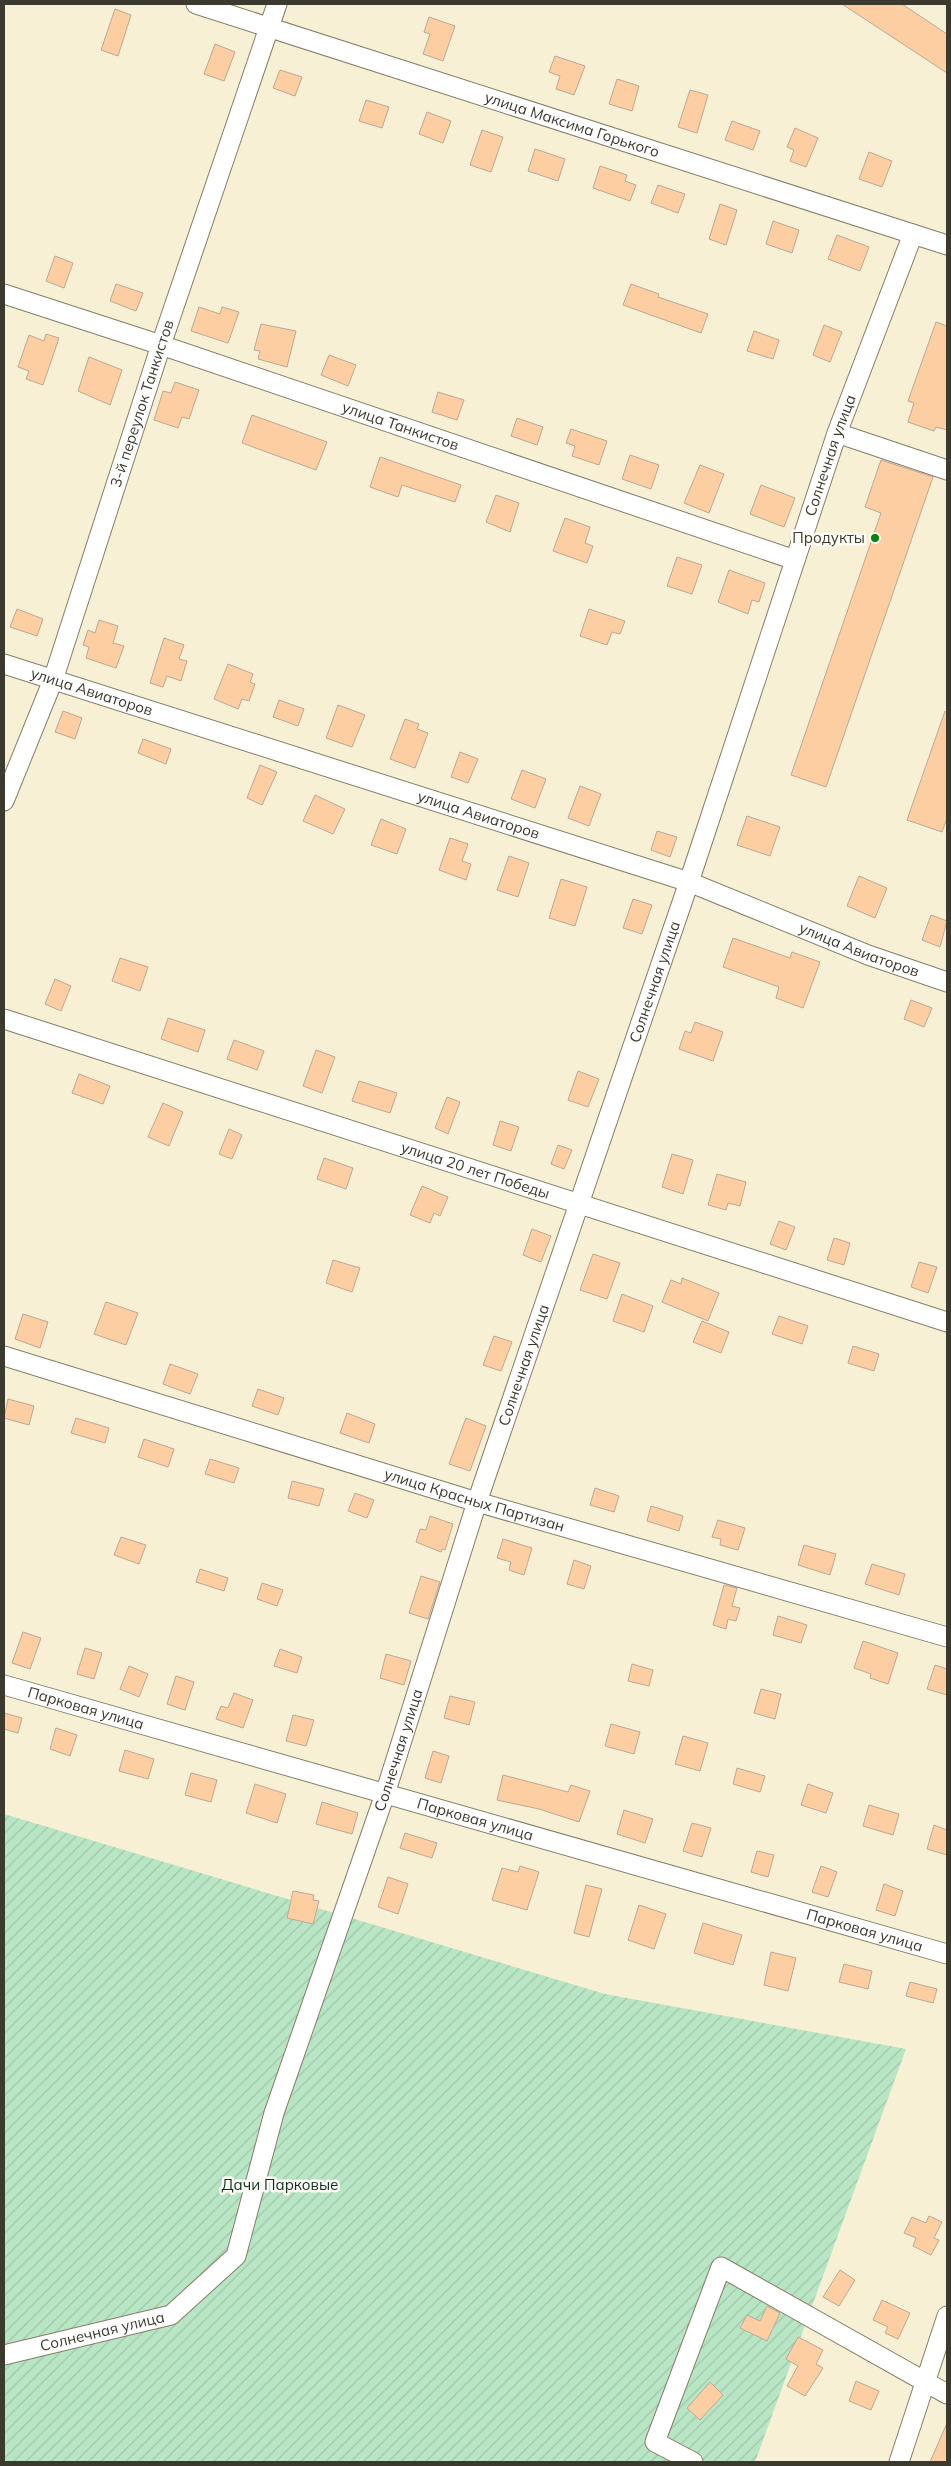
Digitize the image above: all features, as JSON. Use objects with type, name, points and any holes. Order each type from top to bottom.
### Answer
[{"type":"street","name":"улица Максима Горького","points":[[196,4],[269,25],[947,245]]},
{"type":"street","name":"3-й переулок Танкистов","points":[[4,801],[53,680],[161,345],[277,4]]},
{"type":"street","name":"Солнечная улица","points":[[4,2355],[171,2314],[236,2256],[274,2113],[385,1794],[477,1502],[689,882],[837,433],[913,234]]},
{"type":"street","name":"улица Танкистов","points":[[4,294],[161,345],[795,560]]},
{"type":"street","points":[[837,433],[947,470]]},
{"type":"street","name":"улица Авиаторов","points":[[4,664],[689,882],[868,955],[947,982]]},
{"type":"street","name":"улица 20 лет Победы","points":[[4,1019],[577,1205],[947,1322]]},
{"type":"street","name":"улица Красных Партизан","points":[[4,1356],[477,1502],[947,1638]]},
{"type":"street","name":"Парковая улица","points":[[4,1685],[947,1954]]},
{"type":"street","points":[[693,2462],[655,2442],[721,2267],[947,2394]]},
{"type":"street","points":[[899,2462],[947,2316]]},
{"type":"green space","name":"Дачи Парковые","points":[[4,1814],[605,1994],[906,2049],[755,2462],[4,2462]]},
{"type":"building","points":[[842,4],[902,4],[947,34],[947,73]]},
{"type":"building","points":[[115,9],[131,15],[118,56],[101,50]]},
{"type":"building","points":[[429,17],[455,26],[443,61],[423,54],[430,34],[424,32]]},
{"type":"building","points":[[215,44],[235,52],[224,81],[204,74]]},
{"type":"building","points":[[555,56],[585,66],[574,95],[556,89],[560,76],[549,72]]},
{"type":"building","points":[[280,70],[302,77],[295,96],[273,88]]},
{"type":"building","points":[[617,79],[639,86],[632,111],[609,104]]},
{"type":"building","points":[[690,90],[708,95],[697,133],[678,127]]},
{"type":"building","points":[[366,100],[389,107],[382,128],[359,121]]},
{"type":"building","points":[[427,112],[451,121],[443,143],[419,134]]},
{"type":"building","points":[[732,121],[760,131],[753,150],[725,140]]},
{"type":"building","points":[[795,128],[818,138],[806,167],[790,161],[794,150],[787,147]]},
{"type":"building","points":[[482,130],[503,137],[491,172],[470,165]]},
{"type":"building","points":[[535,149],[565,159],[558,181],[528,171]]},
{"type":"building","points":[[869,152],[892,161],[882,187],[859,179]]},
{"type":"building","points":[[600,166],[627,175],[625,181],[636,185],[630,201],[593,188]]},
{"type":"building","points":[[658,185],[685,194],[678,213],[651,203]]},
{"type":"building","points":[[720,204],[737,210],[726,245],[709,239]]},
{"type":"building","points":[[773,221],[799,230],[792,253],[766,244]]},
{"type":"building","points":[[837,235],[869,247],[860,271],[828,259]]},
{"type":"building","points":[[55,256],[73,263],[64,288],[46,281]]},
{"type":"building","points":[[116,284],[143,293],[136,311],[110,301]]},
{"type":"building","points":[[631,284],[659,294],[658,297],[708,314],[701,333],[623,305]]},
{"type":"building","points":[[199,307],[220,314],[222,307],[239,312],[228,343],[191,331]]},
{"type":"building","points":[[936,322],[947,326],[947,430],[936,427],[934,431],[908,422],[914,403],[908,401]]},
{"type":"building","points":[[261,324],[296,331],[287,367],[258,359],[260,351],[254,350]]},
{"type":"building","points":[[824,325],[842,332],[830,362],[813,355]]},
{"type":"building","points":[[754,331],[779,340],[773,359],[747,351]]},
{"type":"building","points":[[46,334],[59,338],[43,385],[26,379],[29,371],[18,367],[29,335],[44,341]]},
{"type":"building","points":[[329,355],[356,365],[348,386],[321,375]]},
{"type":"building","points":[[89,357],[122,370],[110,405],[78,391]]},
{"type":"building","points":[[175,382],[199,390],[189,419],[182,417],[178,428],[154,420],[163,391],[171,393]]},
{"type":"building","points":[[438,392],[464,400],[457,420],[432,412]]},
{"type":"building","points":[[252,415],[327,442],[316,470],[242,443]]},
{"type":"building","points":[[517,418],[543,427],[537,445],[511,436]]},
{"type":"building","points":[[571,429],[607,441],[599,465],[572,456],[575,446],[566,443]]},
{"type":"building","points":[[630,455],[659,465],[651,489],[622,479]]},
{"type":"building","points":[[380,457],[461,485],[455,502],[402,485],[398,497],[370,487]]},
{"type":"building","points":[[881,460],[933,477],[826,787],[791,775],[881,513],[865,507]]},
{"type":"building","points":[[700,465],[724,474],[709,513],[684,503]]},
{"type":"building","points":[[761,485],[795,498],[784,527],[750,514]]},
{"type":"building","points":[[496,495],[519,503],[510,532],[486,522]]},
{"type":"building","points":[[565,518],[590,527],[585,543],[593,546],[587,563],[553,551]]},
{"type":"building","points":[[677,557],[702,565],[692,594],[667,586]]},
{"type":"building","points":[[729,570],[765,583],[759,602],[752,600],[748,614],[718,602]]},
{"type":"building","points":[[17,609],[43,619],[37,636],[10,627]]},
{"type":"building","points":[[589,609],[625,621],[620,634],[612,632],[607,645],[580,636]]},
{"type":"building","points":[[99,620],[118,626],[113,643],[124,646],[116,668],[86,658],[89,647],[83,645],[88,630],[95,633]]},
{"type":"building","points":[[164,638],[184,645],[179,659],[187,661],[181,681],[167,676],[163,687],[150,683]]},
{"type":"building","points":[[228,664],[253,674],[250,682],[255,684],[249,701],[242,699],[238,709],[214,699]]},
{"type":"building","points":[[279,700],[304,709],[298,726],[273,717]]},
{"type":"building","points":[[338,705],[365,715],[352,747],[326,738]]},
{"type":"building","points":[[63,711],[82,718],[75,739],[55,732]]},
{"type":"building","points":[[945,711],[947,712],[947,818],[942,832],[907,820]]},
{"type":"building","points":[[405,719],[419,724],[417,729],[428,733],[415,768],[390,759]]},
{"type":"building","points":[[143,739],[171,749],[166,764],[138,753]]},
{"type":"building","points":[[460,752],[478,759],[468,783],[451,777]]},
{"type":"building","points":[[260,765],[277,772],[262,805],[247,798]]},
{"type":"building","points":[[522,770],[546,779],[535,808],[511,799]]},
{"type":"building","points":[[580,786],[601,794],[589,826],[568,818]]},
{"type":"building","points":[[315,795],[345,809],[333,834],[303,821]]},
{"type":"building","points":[[747,816],[780,827],[770,856],[737,845]]},
{"type":"building","points":[[381,819],[406,829],[397,854],[371,845]]},
{"type":"building","points":[[657,831],[677,837],[670,857],[651,850]]},
{"type":"building","points":[[450,838],[468,844],[462,861],[471,864],[466,880],[439,870]]},
{"type":"building","points":[[509,856],[529,863],[518,897],[497,890]]},
{"type":"building","points":[[859,876],[887,888],[875,918],[847,906]]},
{"type":"building","points":[[561,879],[587,887],[575,926],[549,918]]},
{"type":"building","points":[[633,899],[652,905],[642,934],[623,928]]},
{"type":"building","points":[[931,915],[947,921],[940,947],[922,940]]},
{"type":"building","points":[[733,938],[790,958],[792,952],[820,962],[803,1008],[776,998],[779,987],[723,967]]},
{"type":"building","points":[[120,958],[148,967],[140,991],[112,981]]},
{"type":"building","points":[[55,979],[71,986],[61,1011],[45,1004]]},
{"type":"building","points":[[911,1000],[932,1008],[924,1027],[904,1019]]},
{"type":"building","points":[[168,1018],[205,1030],[198,1052],[161,1039]]},
{"type":"building","points":[[695,1022],[723,1032],[713,1061],[679,1049],[685,1031],[691,1033]]},
{"type":"building","points":[[234,1040],[264,1051],[257,1070],[227,1059]]},
{"type":"building","points":[[316,1050],[335,1057],[322,1093],[303,1086]]},
{"type":"building","points":[[578,1071],[599,1079],[588,1107],[568,1100]]},
{"type":"building","points":[[79,1074],[110,1086],[103,1104],[72,1093]]},
{"type":"building","points":[[359,1081],[397,1093],[390,1113],[352,1101]]},
{"type":"building","points":[[447,1097],[460,1102],[448,1134],[435,1128]]},
{"type":"building","points":[[163,1103],[183,1112],[169,1146],[148,1137]]},
{"type":"building","points":[[500,1121],[519,1127],[511,1151],[493,1145]]},
{"type":"building","points":[[229,1129],[242,1135],[232,1159],[219,1154]]},
{"type":"building","points":[[558,1145],[572,1150],[564,1169],[551,1164]]},
{"type":"building","points":[[672,1154],[693,1160],[683,1194],[662,1187]]},
{"type":"building","points":[[324,1158],[353,1168],[346,1189],[317,1179]]},
{"type":"building","points":[[717,1174],[746,1182],[740,1206],[728,1203],[726,1210],[708,1205]]},
{"type":"building","points":[[422,1186],[448,1197],[440,1216],[434,1213],[430,1223],[410,1215]]},
{"type":"building","points":[[779,1221],[795,1227],[786,1250],[770,1244]]},
{"type":"building","points":[[532,1229],[551,1236],[541,1262],[523,1255]]},
{"type":"building","points":[[834,1238],[850,1243],[844,1265],[827,1260]]},
{"type":"building","points":[[593,1254],[620,1263],[607,1299],[580,1290]]},
{"type":"building","points":[[333,1260],[360,1268],[352,1292],[326,1283]]},
{"type":"building","points":[[919,1262],[937,1267],[928,1293],[911,1287]]},
{"type":"building","points":[[682,1278],[719,1293],[708,1321],[662,1302],[671,1280],[681,1284]]},
{"type":"building","points":[[622,1294],[653,1306],[644,1332],[613,1321]]},
{"type":"building","points":[[106,1302],[138,1313],[126,1345],[94,1334]]},
{"type":"building","points":[[23,1314],[48,1322],[40,1348],[15,1339]]},
{"type":"building","points":[[779,1316],[808,1326],[802,1344],[772,1334]]},
{"type":"building","points":[[702,1321],[729,1332],[721,1353],[693,1342]]},
{"type":"building","points":[[494,1336],[512,1342],[501,1371],[483,1365]]},
{"type":"building","points":[[853,1346],[879,1354],[874,1371],[848,1363]]},
{"type":"building","points":[[170,1364],[198,1374],[190,1394],[163,1384]]},
{"type":"building","points":[[258,1389],[284,1398],[278,1415],[252,1406]]},
{"type":"building","points":[[8,1399],[34,1406],[29,1425],[4,1418]]},
{"type":"building","points":[[347,1413],[375,1424],[369,1443],[340,1433]]},
{"type":"building","points":[[76,1418],[109,1428],[105,1443],[71,1433]]},
{"type":"building","points":[[466,1418],[486,1426],[470,1471],[449,1464]]},
{"type":"building","points":[[144,1439],[174,1449],[168,1467],[138,1457]]},
{"type":"building","points":[[210,1459],[239,1468],[234,1483],[205,1474]]},
{"type":"building","points":[[292,1481],[324,1489],[319,1506],[288,1498]]},
{"type":"building","points":[[595,1488],[619,1496],[614,1512],[590,1505]]},
{"type":"building","points":[[355,1493],[374,1500],[367,1518],[348,1511]]},
{"type":"building","points":[[651,1506],[683,1516],[679,1531],[647,1521]]},
{"type":"building","points":[[430,1516],[453,1524],[445,1550],[442,1549],[441,1552],[416,1542],[420,1529],[426,1530]]},
{"type":"building","points":[[718,1520],[745,1528],[738,1550],[720,1545],[721,1539],[712,1537]]},
{"type":"building","points":[[121,1537],[146,1545],[139,1564],[114,1555]]},
{"type":"building","points":[[503,1539],[532,1548],[524,1575],[509,1570],[511,1562],[497,1558]]},
{"type":"building","points":[[804,1545],[836,1554],[830,1575],[798,1565]]},
{"type":"building","points":[[574,1560],[591,1566],[584,1589],[567,1584]]},
{"type":"building","points":[[872,1564],[905,1574],[899,1595],[865,1584]]},
{"type":"building","points":[[200,1569],[228,1578],[224,1591],[196,1582]]},
{"type":"building","points":[[421,1576],[440,1582],[428,1619],[409,1613]]},
{"type":"building","points":[[262,1583],[283,1590],[277,1606],[257,1599]]},
{"type":"building","points":[[724,1585],[737,1588],[732,1606],[740,1608],[736,1621],[728,1619],[726,1629],[713,1625]]},
{"type":"building","points":[[778,1616],[807,1625],[801,1643],[773,1635]]},
{"type":"building","points":[[23,1632],[41,1638],[30,1669],[12,1663]]},
{"type":"building","points":[[863,1641],[898,1653],[888,1684],[870,1678],[871,1674],[854,1668]]},
{"type":"building","points":[[85,1648],[102,1653],[94,1679],[77,1674]]},
{"type":"building","points":[[280,1649],[302,1657],[297,1673],[274,1666]]},
{"type":"building","points":[[386,1654],[411,1661],[404,1685],[380,1678]]},
{"type":"building","points":[[632,1664],[653,1670],[649,1686],[628,1681]]},
{"type":"building","points":[[935,1665],[947,1669],[947,1695],[927,1689]]},
{"type":"building","points":[[129,1666],[148,1674],[139,1697],[120,1689]]},
{"type":"building","points":[[176,1676],[194,1682],[185,1710],[167,1704]]},
{"type":"building","points":[[761,1689],[781,1694],[775,1719],[754,1713]]},
{"type":"building","points":[[234,1693],[253,1700],[243,1728],[216,1719],[221,1706],[228,1708]]},
{"type":"building","points":[[450,1696],[475,1702],[469,1725],[444,1718]]},
{"type":"building","points":[[4,1713],[22,1718],[18,1733],[4,1729]]},
{"type":"building","points":[[293,1715],[314,1720],[306,1746],[286,1741]]},
{"type":"building","points":[[611,1724],[640,1732],[634,1754],[605,1746]]},
{"type":"building","points":[[56,1728],[77,1735],[70,1756],[50,1749]]},
{"type":"building","points":[[683,1736],[708,1743],[700,1771],[675,1764]]},
{"type":"building","points":[[125,1750],[154,1759],[148,1779],[119,1771]]},
{"type":"building","points":[[433,1751],[449,1756],[441,1783],[425,1778]]},
{"type":"building","points":[[737,1768],[765,1776],[760,1792],[733,1784]]},
{"type":"building","points":[[191,1773],[217,1780],[211,1802],[185,1795]]},
{"type":"building","points":[[503,1775],[568,1792],[571,1785],[590,1791],[579,1822],[539,1809],[497,1800]]},
{"type":"building","points":[[255,1784],[286,1794],[277,1823],[246,1813]]},
{"type":"building","points":[[808,1784],[833,1793],[826,1813],[801,1805]]},
{"type":"building","points":[[322,1802],[358,1813],[352,1834],[316,1824]]},
{"type":"building","points":[[869,1805],[899,1814],[893,1835],[863,1826]]},
{"type":"building","points":[[624,1810],[653,1819],[645,1843],[617,1834]]},
{"type":"building","points":[[692,1823],[711,1828],[702,1857],[683,1851]]},
{"type":"building","points":[[934,1825],[947,1830],[947,1855],[927,1849]]},
{"type":"building","points":[[405,1833],[437,1843],[432,1858],[400,1848]]},
{"type":"building","points":[[757,1851],[774,1855],[768,1877],[751,1872]]},
{"type":"building","points":[[520,1866],[539,1872],[527,1910],[492,1900],[502,1868],[518,1872]]},
{"type":"building","points":[[821,1866],[837,1872],[828,1897],[812,1892]]},
{"type":"building","points":[[388,1877],[408,1884],[398,1914],[378,1907]]},
{"type":"building","points":[[884,1884],[903,1891],[895,1916],[876,1910]]},
{"type":"building","points":[[586,1885],[602,1889],[589,1937],[574,1933]]},
{"type":"building","points":[[293,1891],[314,1895],[313,1900],[319,1901],[313,1924],[287,1918]]},
{"type":"building","points":[[639,1905],[666,1914],[654,1949],[628,1940]]},
{"type":"building","points":[[703,1923],[742,1935],[733,1965],[694,1953]]},
{"type":"building","points":[[771,1952],[796,1958],[788,1991],[764,1985]]},
{"type":"building","points":[[844,1964],[872,1971],[868,1989],[839,1982]]},
{"type":"building","points":[[910,1982],[937,1989],[933,2003],[906,1996]]},
{"type":"building","points":[[929,2216],[942,2222],[934,2238],[939,2240],[931,2255],[913,2246],[916,2238],[904,2233],[912,2217],[926,2223]]},
{"type":"building","points":[[840,2270],[855,2280],[839,2306],[823,2297]]},
{"type":"building","points":[[882,2300],[910,2313],[898,2339],[885,2333],[888,2327],[873,2320]]},
{"type":"building","points":[[767,2306],[780,2313],[767,2341],[740,2328],[747,2315],[760,2321]]},
{"type":"building","points":[[798,2337],[823,2350],[816,2364],[823,2368],[805,2396],[787,2386],[798,2366],[786,2359]]},
{"type":"building","points":[[856,2381],[879,2391],[871,2410],[849,2401]]},
{"type":"building","points":[[710,2382],[723,2395],[700,2420],[687,2408]]},
{"type":"building","points":[[947,2423],[947,2462],[930,2462]]},
{"type":"place","name":"Продукты","points":[[875,538]]}]
